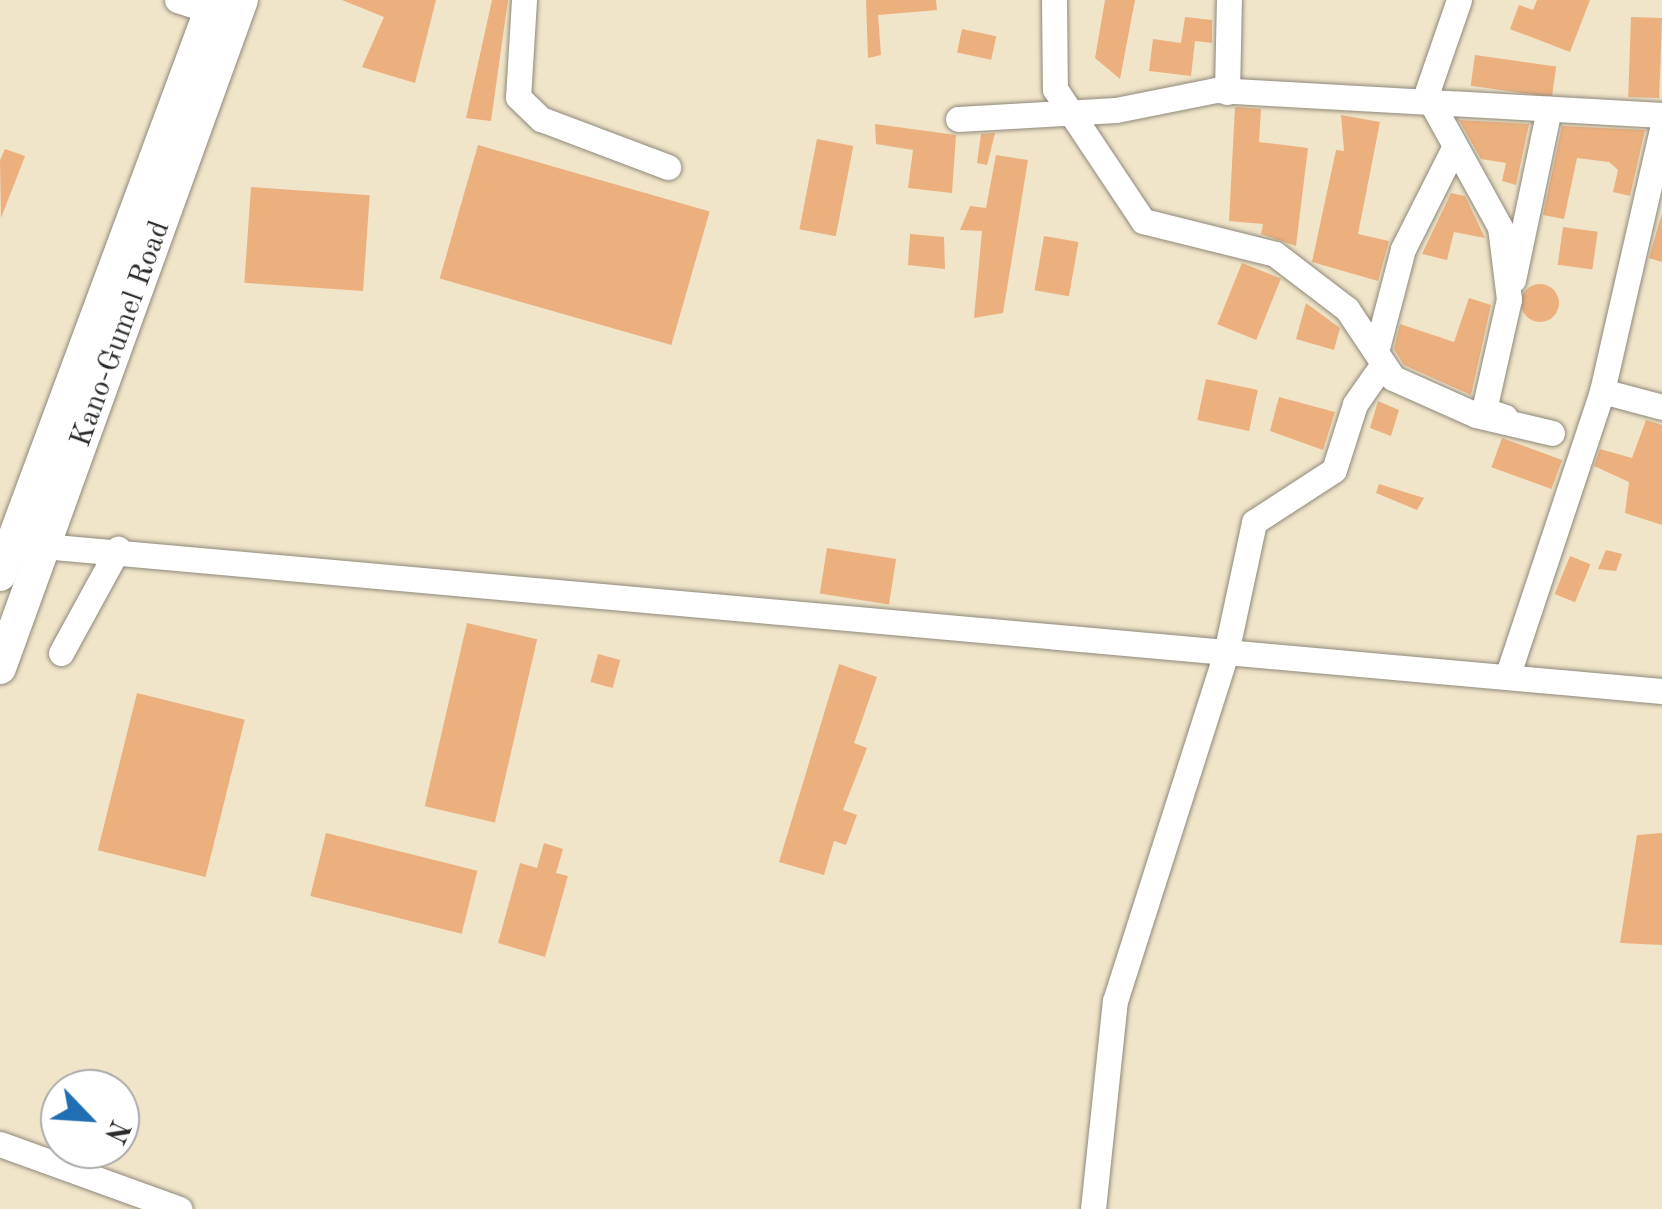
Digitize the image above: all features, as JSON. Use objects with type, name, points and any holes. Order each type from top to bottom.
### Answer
[{"type":"main road","name":"Kano-Gumel Road","points":[[0,668],[242,0]]},
{"type":"main road","name":"Kano-Gumel Road","points":[[0,575],[212,6]]},
{"type":"street","points":[[177,0],[212,6]]},
{"type":"street","points":[[524,0],[518,97],[541,119],[668,167]]},
{"type":"street","points":[[1054,0],[1050,72],[1066,109],[1143,220],[1274,254],[1347,309],[1380,356],[1428,398],[1476,415],[1586,439]]},
{"type":"street","points":[[1227,92],[1229,0]]},
{"type":"street","points":[[1460,0],[1428,102],[1452,152],[1496,216],[1509,298],[1476,415]]},
{"type":"street","points":[[958,118],[1227,92],[1662,115]]},
{"type":"street","points":[[1549,109],[1484,410],[1552,433]]},
{"type":"street","points":[[1509,671],[1602,392],[1662,130]]},
{"type":"street","points":[[1093,1209],[1114,1001],[1226,654],[1254,522],[1334,470],[1355,404],[1380,356],[1403,249],[1452,152]]},
{"type":"street","points":[[1602,392],[1662,407]]},
{"type":"street","points":[[43,546],[118,549],[1226,654],[1509,671],[1662,692]]},
{"type":"street","points":[[62,653],[118,549]]},
{"type":"street","points":[[0,1144],[180,1209]]},
{"type":"building","points":[[342,0],[436,0],[415,83],[362,67],[384,17]]},
{"type":"building","points":[[492,0],[508,0],[491,121],[466,118]]},
{"type":"building","points":[[866,0],[936,0],[937,10],[878,15],[881,55],[868,58]]},
{"type":"building","points":[[1105,0],[1135,0],[1120,79],[1095,58]]},
{"type":"building","points":[[1537,0],[1590,0],[1570,52],[1510,29],[1519,5],[1533,10]]},
{"type":"building","points":[[1185,17],[1212,20],[1212,43],[1195,41],[1191,76],[1149,71],[1153,39],[1181,43]]},
{"type":"building","points":[[1631,17],[1662,18],[1659,98],[1628,97]]},
{"type":"building","points":[[962,29],[996,36],[991,60],[957,52]]},
{"type":"building","points":[[1475,55],[1556,66],[1552,97],[1471,86]]},
{"type":"building","points":[[1235,107],[1261,109],[1259,142],[1308,148],[1296,246],[1261,234],[1263,224],[1229,221]]},
{"type":"building","points":[[1341,115],[1380,122],[1358,234],[1389,241],[1378,281],[1312,262],[1336,150],[1344,151]]},
{"type":"building","points":[[1459,120],[1529,124],[1516,185],[1502,181],[1506,163],[1481,159]]},
{"type":"building","points":[[875,124],[956,135],[952,193],[908,188],[913,150],[876,144]]},
{"type":"building","points":[[1562,126],[1645,130],[1630,196],[1613,192],[1618,170],[1609,162],[1577,158],[1564,219],[1543,215]]},
{"type":"building","points":[[995,133],[987,165],[977,163],[981,134]]},
{"type":"building","points":[[817,139],[853,146],[836,236],[799,229]]},
{"type":"building","points":[[478,145],[710,211],[671,345],[440,279]]},
{"type":"building","points":[[5,149],[25,156],[1,218],[0,160]]},
{"type":"building","points":[[996,155],[1028,160],[1003,313],[974,318],[982,231],[960,230],[970,206],[986,208]]},
{"type":"building","points":[[251,187],[370,195],[363,291],[244,283]]},
{"type":"building","points":[[1451,193],[1465,196],[1485,238],[1454,232],[1447,260],[1422,254]]},
{"type":"building","points":[[1662,213],[1662,262],[1649,258]]},
{"type":"building","points":[[1563,227],[1598,232],[1592,270],[1558,265]]},
{"type":"building","points":[[910,234],[944,237],[945,269],[908,265]]},
{"type":"building","points":[[1044,236],[1078,242],[1069,296],[1034,290]]},
{"type":"building","points":[[1242,263],[1281,279],[1256,340],[1217,324]]},
{"type":"building","points":[[1540,284],[1553,290],[1559,303],[1553,316],[1540,322],[1527,316],[1521,303],[1527,290]]},
{"type":"building","points":[[1469,298],[1491,305],[1471,395],[1404,365],[1394,349],[1400,324],[1454,342]]},
{"type":"building","points":[[1306,303],[1340,328],[1334,350],[1296,339]]},
{"type":"building","points":[[1206,379],[1258,390],[1249,431],[1197,420]]},
{"type":"building","points":[[1279,397],[1335,412],[1323,450],[1270,431]]},
{"type":"building","points":[[1378,401],[1399,410],[1391,436],[1370,428]]},
{"type":"building","points":[[1646,420],[1662,425],[1662,525],[1625,513],[1629,482],[1594,466],[1600,449],[1632,458]]},
{"type":"building","points":[[1502,438],[1562,460],[1552,489],[1491,467]]},
{"type":"building","points":[[1379,484],[1424,498],[1417,510],[1376,493]]},
{"type":"building","points":[[827,548],[896,559],[889,604],[820,593]]},
{"type":"building","points":[[1606,550],[1622,554],[1616,571],[1598,569]]},
{"type":"building","points":[[1570,556],[1590,564],[1575,602],[1555,594]]},
{"type":"building","points":[[467,623],[537,639],[495,822],[425,806]]},
{"type":"building","points":[[598,654],[620,660],[613,688],[590,682]]},
{"type":"building","points":[[839,664],[877,677],[854,743],[867,748],[843,810],[857,815],[846,845],[834,841],[824,875],[779,862]]},
{"type":"building","points":[[137,693],[245,720],[206,877],[98,850]]},
{"type":"building","points":[[326,833],[477,871],[462,934],[310,896]]},
{"type":"building","points":[[1662,833],[1662,945],[1620,943],[1637,835]]},
{"type":"building","points":[[544,843],[563,849],[556,873],[568,876],[545,957],[498,943],[520,863],[537,868]]}]
